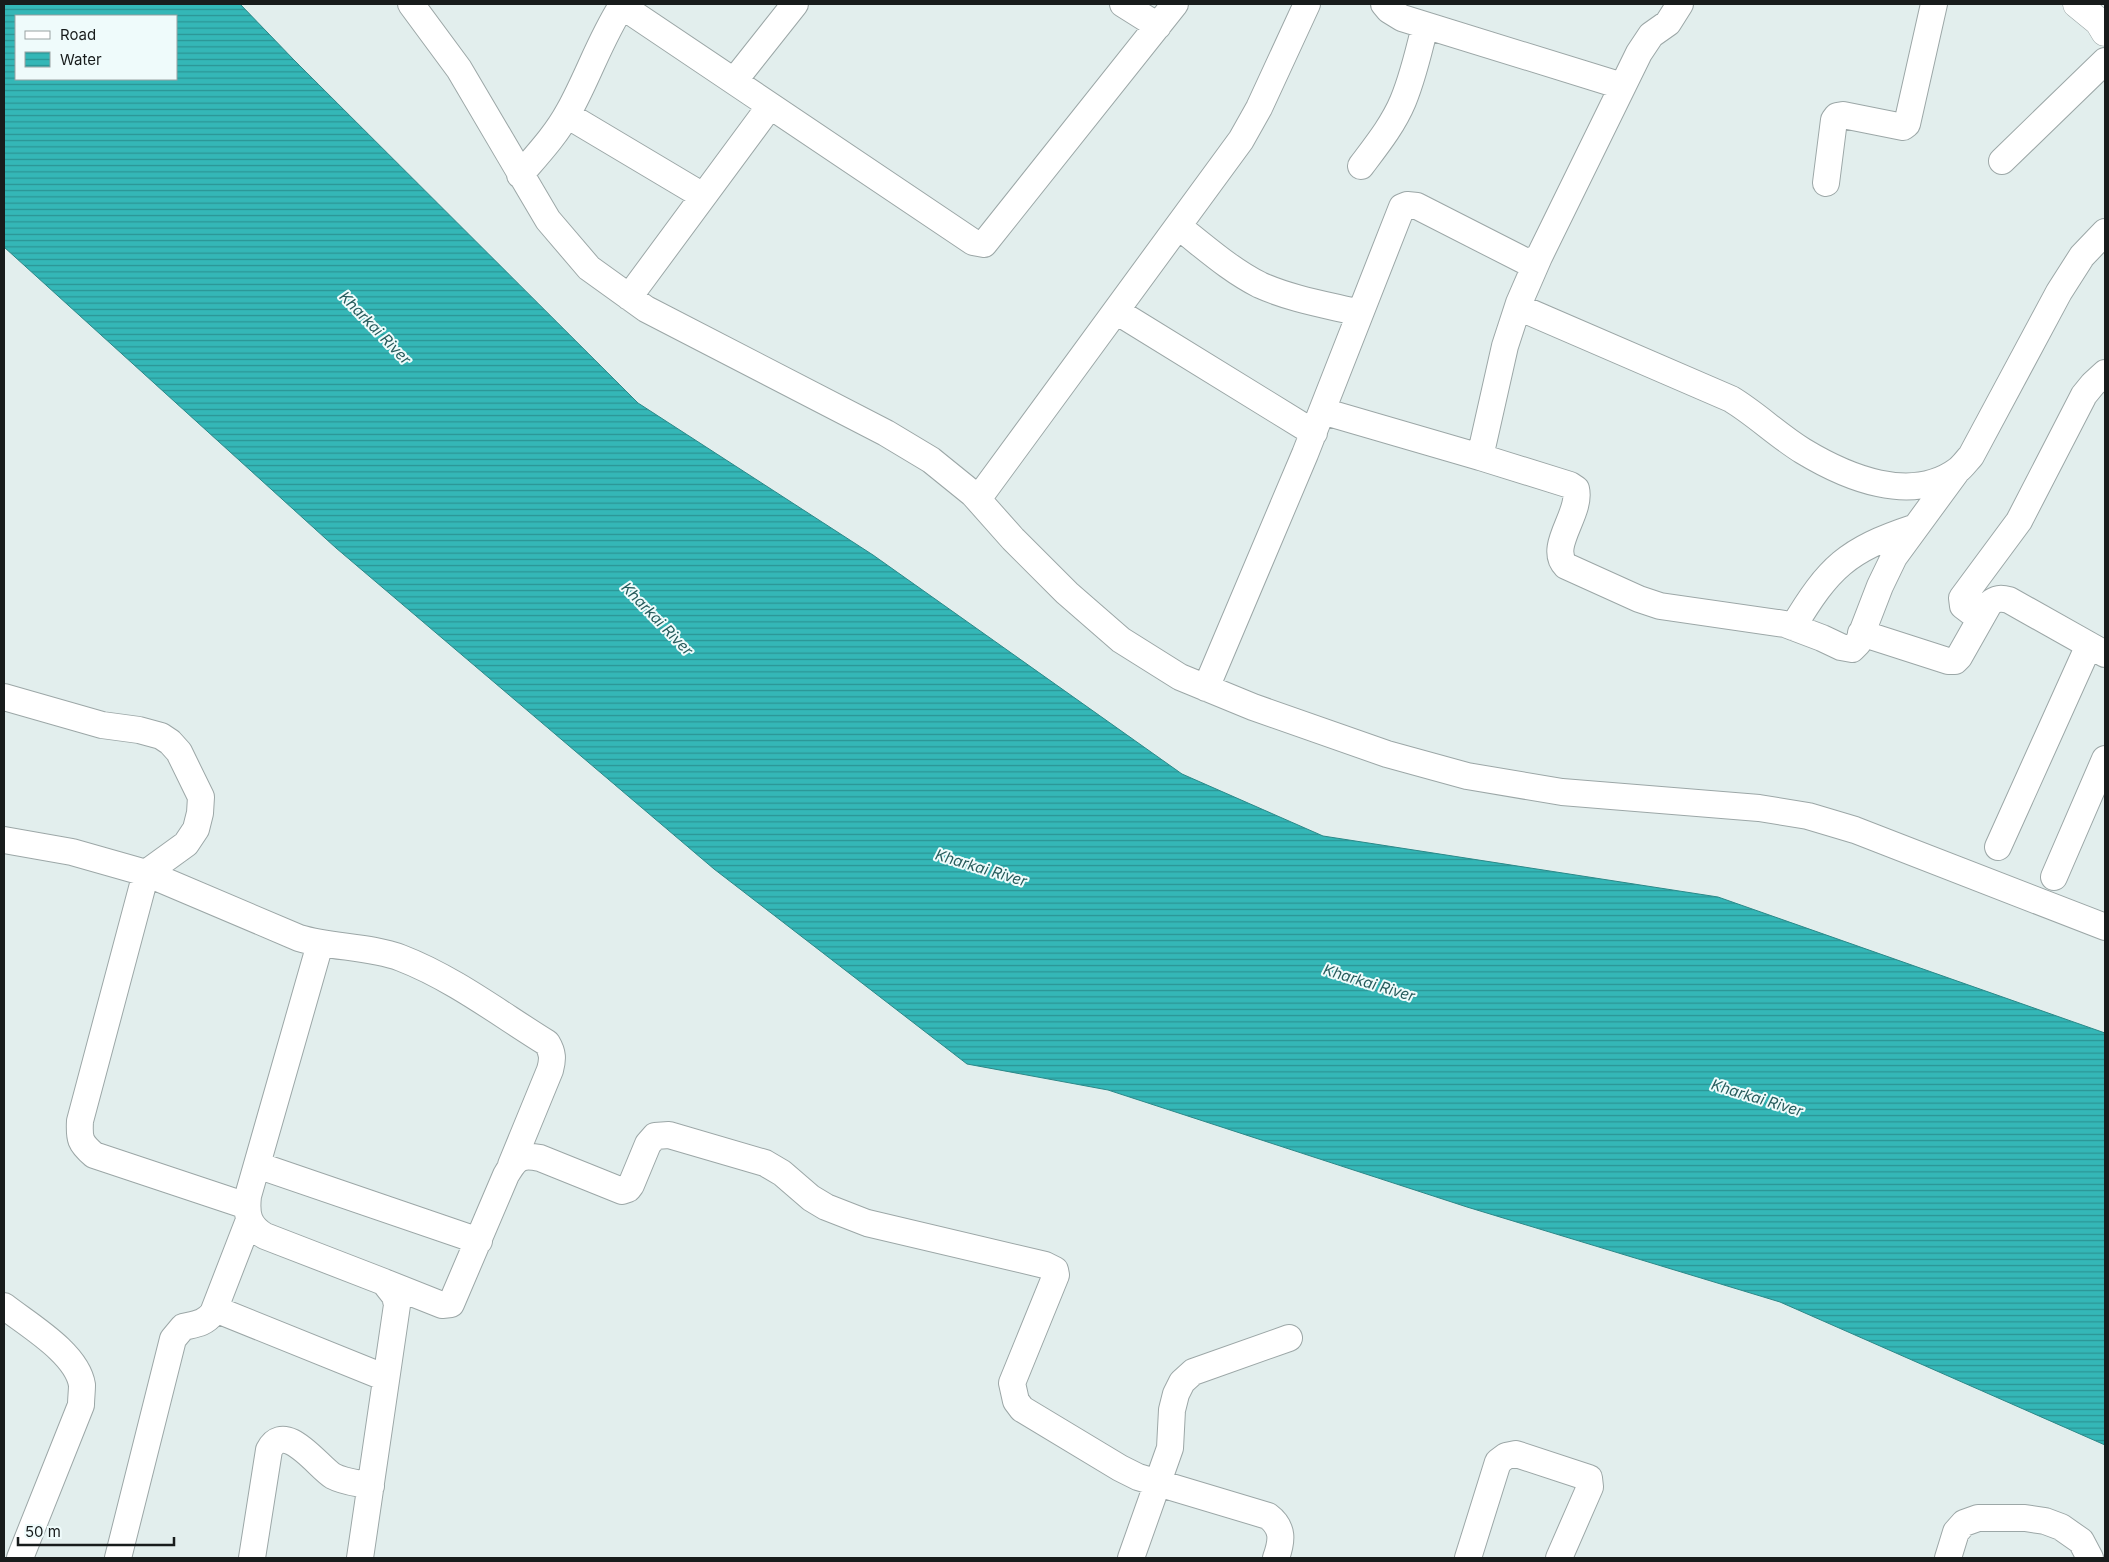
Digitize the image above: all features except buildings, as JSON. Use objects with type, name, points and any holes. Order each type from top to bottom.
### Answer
[{"type":"main road","points":[[2077,4],[2098,22],[2105,32]]},
{"type":"street","points":[[411,4],[459,69],[548,220],[589,268],[646,309],[886,432],[931,460],[978,499],[1013,539],[1067,592],[1121,640],[1180,677],[1252,707],[1387,754],[1467,776],[1562,792],[1759,808],[1808,816],[1855,830],[2105,927]]},
{"type":"street","points":[[734,81],[795,4]]},
{"type":"street","points":[[1123,4],[1158,26]]},
{"type":"street","points":[[520,175],[554,135],[567,115],[609,25],[622,5],[973,242],[984,244],[1175,4]]},
{"type":"street","points":[[978,499],[1241,140],[1259,108],[1307,4]]},
{"type":"street","points":[[1384,4],[1389,10],[1402,18],[1425,26],[1622,86]]},
{"type":"street","points":[[1480,458],[1504,346],[1539,257],[1639,53],[1651,35],[1668,23],[1680,4]]},
{"type":"street","points":[[1826,183],[1834,120],[1837,116],[1843,115],[1902,128],[1907,124],[1934,4]]},
{"type":"street","points":[[1361,166],[1384,135],[1402,102],[1414,71],[1425,26]]},
{"type":"street","points":[[2002,161],[2105,62]]},
{"type":"street","points":[[629,297],[770,106]]},
{"type":"street","points":[[567,115],[703,196]]},
{"type":"street","points":[[1206,688],[1318,422],[1400,212],[1407,205],[1417,206],[1525,261],[1531,261],[1539,257]]},
{"type":"street","points":[[1178,227],[1231,267],[1260,285],[1294,297],[1360,314]]},
{"type":"street","points":[[1116,311],[1318,422],[1480,458],[1570,485],[1576,489],[1578,495],[1559,551],[1562,562],[1566,566],[1639,599],[1660,606],[1767,621],[1793,627],[1847,649],[1856,646],[1894,557],[1913,528],[1971,456],[2059,292],[2082,256],[2105,232]]},
{"type":"street","points":[[1518,307],[1731,399],[1802,450],[1838,471],[1869,482],[1916,485],[1938,480],[1958,470]]},
{"type":"street","points":[[1980,619],[1963,606],[1962,598],[2019,521],[2084,395],[2105,373]]},
{"type":"street","points":[[1793,627],[1819,587],[1845,559],[1872,542],[1913,528]]},
{"type":"street","points":[[1861,633],[1948,661],[1955,660],[1959,657],[1989,604],[2001,598],[2009,600],[2097,649],[1998,847]]},
{"type":"street","points":[[4,697],[102,725],[150,732],[161,736],[179,752],[201,797],[200,813],[196,828],[186,844],[146,873],[80,1121],[79,1135],[83,1146],[94,1155],[248,1213],[256,1230],[265,1236],[442,1305],[451,1304],[512,1166],[550,1070],[553,1061],[552,1051],[547,1043],[438,975],[399,958],[320,944],[299,938],[146,873],[72,852],[4,840]]},
{"type":"street","points":[[2054,877],[2105,758]]},
{"type":"street","points":[[118,1558],[173,1339],[183,1326],[201,1324],[208,1320],[215,1309],[248,1213],[248,1196],[320,944]]},
{"type":"street","points":[[512,1166],[519,1158],[528,1155],[622,1191],[628,1189],[631,1185],[651,1139],[655,1136],[669,1135],[765,1163],[782,1173],[811,1198],[853,1219],[1055,1270],[1056,1275],[1012,1383],[1016,1401],[1022,1409],[1120,1468],[1157,1484],[1268,1516],[1277,1523],[1281,1531],[1281,1545],[1276,1558]]},
{"type":"street","points":[[257,1165],[479,1241]]},
{"type":"street","points":[[360,1558],[397,1305],[395,1296],[384,1282]]},
{"type":"street","points":[[4,1306],[62,1351],[74,1366],[82,1385],[81,1405],[20,1558]]},
{"type":"street","points":[[215,1309],[386,1378]]},
{"type":"street","points":[[1131,1558],[1170,1448],[1172,1410],[1176,1394],[1182,1382],[1193,1372],[1289,1338]]},
{"type":"street","points":[[252,1558],[269,1450],[275,1442],[282,1439],[297,1444],[333,1475],[370,1486]]},
{"type":"street","points":[[1468,1558],[1498,1462],[1506,1456],[1516,1454],[1589,1478],[1590,1487],[1559,1558]]},
{"type":"street","points":[[1948,1558],[1956,1532],[1964,1523],[1978,1518],[2026,1518],[2045,1521],[2061,1527],[2081,1541],[2090,1558]]},
{"type":"water","name":"Kharkai River","points":[[4,4],[240,4],[638,403],[873,555],[1182,774],[1323,836],[1718,897],[2105,1033],[2105,1445],[1780,1302],[1467,1207],[1108,1090],[967,1064],[714,869],[336,548],[4,247]]}]
